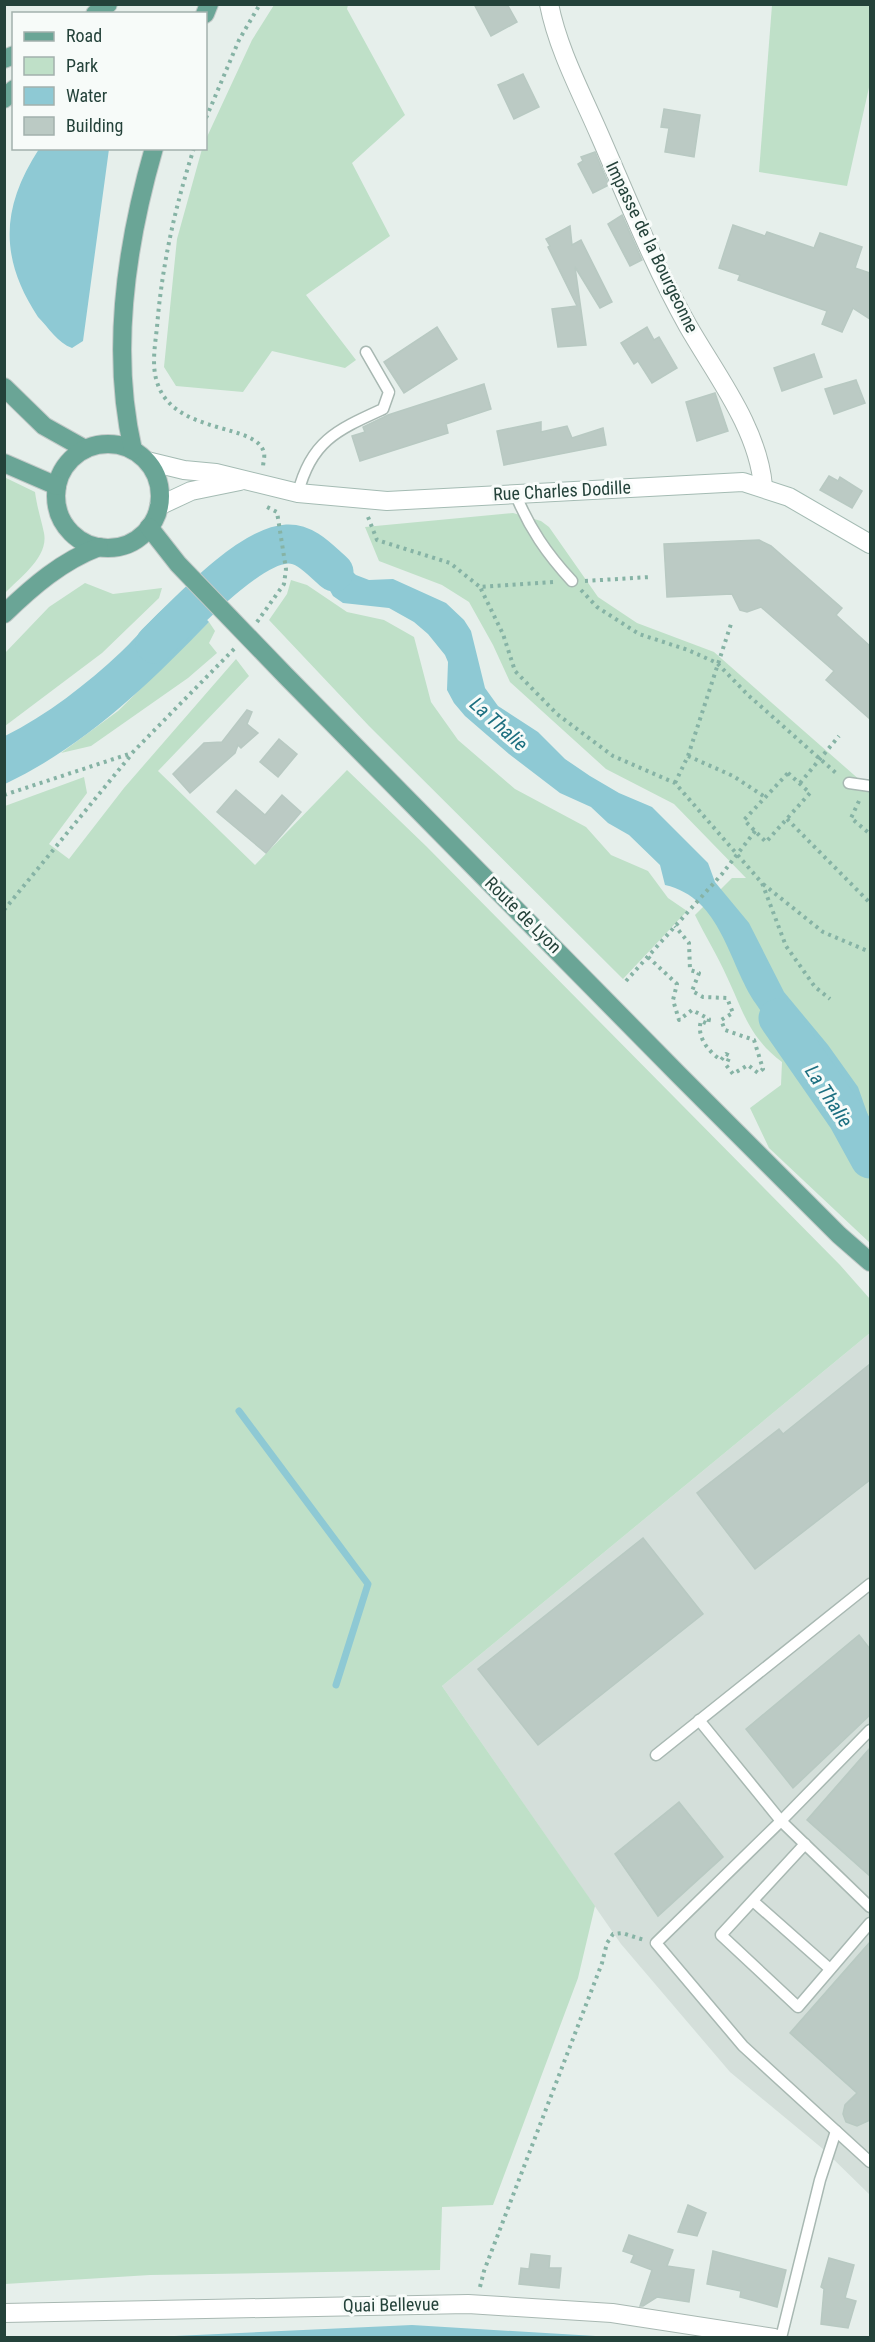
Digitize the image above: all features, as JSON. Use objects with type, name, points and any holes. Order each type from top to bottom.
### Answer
[{"type":"main road","points":[[4,614],[57,569],[81,554],[99,547],[118,546],[142,533],[159,506],[158,482],[140,456],[124,404],[124,298],[135,220],[153,150]]},
{"type":"main road","points":[[4,387],[44,426],[85,449]]},
{"type":"main road","points":[[99,547],[86,543],[66,525],[56,500],[57,486],[62,471],[85,449],[100,444],[117,445],[140,456]]},
{"type":"main road","points":[[4,463],[57,486]]},
{"type":"main road","name":"Route de Lyon","points":[[142,533],[230,617],[679,1075],[839,1235],[870,1262]]},
{"type":"street","name":"Impasse de la Bourgeonne","points":[[549,4],[566,57],[630,207],[688,327],[728,388],[754,450],[763,486]]},
{"type":"street","name":"Rue Charles Dodille","points":[[140,456],[184,470],[216,473],[240,481],[298,493],[361,501],[743,482],[763,486],[789,496],[870,544]]},
{"type":"street","name":"Rue Charles Dodille","points":[[159,506],[191,491],[240,481]]},
{"type":"street","name":"Quai Bellevue","points":[[4,2313],[476,2305],[612,2313],[774,2337]]},
{"type":"lane","points":[[298,493],[310,460],[322,442],[338,430],[382,409],[389,392],[366,351]]},
{"type":"lane","points":[[515,493],[525,520],[538,540],[572,581]]},
{"type":"lane","points":[[849,783],[870,786]]},
{"type":"lane","points":[[656,1755],[870,1584]]},
{"type":"lane","points":[[699,1720],[781,1821],[870,1907]]},
{"type":"lane","points":[[870,1730],[656,1944],[743,2046],[870,2162]]},
{"type":"lane","points":[[805,1844],[721,1935],[798,2007],[870,1923]]},
{"type":"lane","points":[[753,1901],[830,1969]]},
{"type":"lane","points":[[781,2337],[820,2180],[836,2131]]},
{"type":"lane","points":[[4,2321],[140,2310]]},
{"type":"path","points":[[207,116],[239,40],[260,4]]},
{"type":"path","points":[[193,150],[171,228],[162,280],[154,372],[158,387],[169,404],[183,415],[196,422],[250,437],[260,445],[264,454],[260,485]]},
{"type":"path","points":[[361,501],[377,540],[450,562],[480,587],[503,634],[515,671],[557,714],[613,756],[675,783],[762,884],[823,932],[870,952]]},
{"type":"path","points":[[4,910],[132,753],[248,636],[284,584],[286,569],[278,521]]},
{"type":"path","points":[[480,587],[650,577]]},
{"type":"path","points":[[572,581],[597,606],[639,634],[688,650],[717,663],[748,695],[864,796],[856,803],[850,818],[870,834]]},
{"type":"path","points":[[675,783],[688,756],[731,624]]},
{"type":"path","points":[[800,783],[839,736]]},
{"type":"path","points":[[4,795],[132,753]]},
{"type":"path","points":[[688,756],[734,776],[765,797]]},
{"type":"path","points":[[788,773],[810,793],[766,842],[744,820],[765,797],[788,773]]},
{"type":"path","points":[[787,819],[870,903]]},
{"type":"path","points":[[626,981],[722,874],[756,830]]},
{"type":"path","points":[[762,884],[786,946],[815,987],[830,999]]},
{"type":"path","points":[[648,957],[677,984],[673,1000],[679,1020],[692,1010],[709,1019],[708,1024],[701,1021],[699,1027],[708,1051],[721,1060],[726,1054],[730,1056],[726,1065],[733,1074],[748,1065],[758,1073],[763,1069],[754,1040],[725,1030],[721,1020],[734,1013],[727,998],[703,997],[692,991],[699,973],[690,970],[689,943],[675,926]]},
{"type":"path","points":[[476,2305],[484,2271],[602,1963],[606,1943],[613,1935],[622,1934],[656,1944]]},
{"type":"shaded area","points":[[870,1333],[870,2195],[823,2149],[730,2072],[621,1944],[442,1686]]},
{"type":"green space","points":[[274,5],[348,5],[347,9],[405,115],[352,163],[390,236],[306,295],[356,360],[345,368],[272,351],[243,392],[176,386],[164,367],[177,239],[202,150],[207,150],[207,137],[252,40]]},
{"type":"green space","points":[[772,5],[870,5],[870,83],[847,186],[759,172]]},
{"type":"green space","points":[[4,477],[35,492],[44,533],[44,542],[38,559],[5,593]]},
{"type":"green space","points":[[513,513],[541,521],[549,527],[598,597],[637,623],[714,652],[870,789],[870,1243],[769,1148],[750,1108],[781,1085],[782,1062],[762,1043],[748,1024],[695,915],[732,878],[746,878],[674,804],[606,769],[510,682],[469,602],[442,585],[379,561],[365,527]]},
{"type":"green space","points":[[291,580],[307,585],[347,612],[384,620],[414,637],[431,702],[458,740],[515,789],[586,827],[611,855],[648,871],[668,898],[687,911],[623,979],[369,726],[269,620],[287,594]]},
{"type":"green space","points":[[85,583],[113,594],[162,588],[159,598],[102,653],[5,726],[5,653],[49,607]]},
{"type":"green space","points":[[209,622],[215,631],[209,643],[217,653],[188,678],[91,746],[61,753],[118,711]]},
{"type":"green space","points":[[236,659],[249,676],[158,771],[255,865],[347,770],[426,846],[840,1265],[870,1299],[870,1333],[442,1686],[595,1906],[578,1978],[493,2205],[442,2207],[440,2270],[150,2275],[5,2284],[5,806],[84,777],[87,793],[49,844],[69,859],[124,788]]},
{"type":"water","points":[[38,150],[109,150],[83,341],[72,348],[58,339],[38,317],[17,275],[11,254],[12,213],[17,192]]},
{"type":"water","points":[[297,527],[313,535],[356,575],[369,580],[393,579],[446,603],[464,620],[471,631],[485,688],[498,706],[538,732],[565,759],[590,776],[619,793],[652,807],[708,863],[715,882],[749,923],[784,992],[828,1045],[858,1087],[870,1121],[870,1169],[830,1091],[813,1068],[764,1016],[746,988],[721,934],[699,903],[684,892],[665,885],[660,865],[629,835],[608,823],[591,807],[560,793],[509,754],[465,716],[447,690],[448,662],[445,655],[428,634],[414,622],[389,608],[343,603],[333,596],[323,578],[294,555],[287,529]]},
{"type":"water","points":[[271,531],[280,557],[259,566],[231,593],[207,569],[237,546]]},
{"type":"water","points":[[182,594],[209,622],[114,713],[62,752],[5,784],[5,736],[51,709],[94,676],[165,607]]},
{"type":"water","points":[[412,2325],[612,2337],[153,2337]]},
{"type":"building","points":[[474,4],[507,4],[517,22],[491,36]]},
{"type":"building","points":[[523,74],[539,107],[514,119],[498,85]]},
{"type":"building","points":[[664,109],[700,115],[694,157],[665,152],[669,128],[661,127]]},
{"type":"building","points":[[595,152],[609,185],[593,193],[578,164],[583,161],[581,157]]},
{"type":"building","points":[[622,215],[642,260],[630,266],[608,224]]},
{"type":"building","points":[[733,225],[765,236],[767,232],[814,248],[820,233],[862,247],[855,268],[870,273],[870,319],[853,308],[842,332],[822,324],[827,311],[738,280],[740,275],[719,268]]},
{"type":"building","points":[[570,226],[572,245],[581,240],[612,302],[600,308],[575,267],[586,345],[558,347],[552,309],[577,306],[546,239]]},
{"type":"building","points":[[437,327],[457,359],[404,393],[384,362]]},
{"type":"building","points":[[647,327],[654,340],[659,337],[677,368],[652,383],[638,361],[634,364],[621,343]]},
{"type":"building","points":[[814,354],[822,377],[782,391],[774,368]]},
{"type":"building","points":[[856,380],[865,403],[834,414],[825,389]]},
{"type":"building","points":[[484,384],[491,409],[446,424],[448,433],[360,461],[352,436],[365,432],[363,427],[388,415]]},
{"type":"building","points":[[715,393],[728,431],[697,441],[686,402]]},
{"type":"building","points":[[541,422],[541,432],[567,426],[572,438],[603,428],[606,445],[504,465],[497,431]]},
{"type":"building","points":[[829,476],[838,481],[840,477],[862,491],[852,508],[820,490]]},
{"type":"building","points":[[759,540],[771,546],[842,608],[836,615],[870,646],[870,719],[826,680],[834,671],[761,607],[747,612],[740,610],[732,594],[667,597],[664,544]]},
{"type":"building","points":[[247,710],[252,712],[247,724],[258,733],[241,748],[238,745],[235,753],[190,793],[173,774],[204,743],[222,742]]},
{"type":"building","points":[[279,739],[297,754],[278,777],[260,762]]},
{"type":"building","points":[[236,790],[265,815],[282,795],[301,812],[266,853],[217,812]]},
{"type":"building","points":[[870,1364],[870,1480],[755,1569],[697,1493],[779,1429],[783,1434]]},
{"type":"building","points":[[643,1538],[703,1614],[538,1745],[478,1669]]},
{"type":"building","points":[[859,1635],[870,1649],[870,1715],[793,1788],[746,1729]]},
{"type":"building","points":[[870,1748],[870,1876],[807,1820]]},
{"type":"building","points":[[679,1802],[723,1857],[658,1916],[615,1854]]},
{"type":"building","points":[[870,1942],[870,2120],[857,2126],[846,2122],[843,2114],[845,2105],[857,2093],[790,2033]]},
{"type":"building","points":[[688,2205],[706,2213],[697,2236],[678,2232]]},
{"type":"building","points":[[629,2235],[673,2250],[667,2266],[694,2270],[689,2302],[657,2297],[640,2306],[652,2270],[631,2262],[634,2255],[623,2251]]},
{"type":"building","points":[[713,2251],[786,2270],[777,2307],[740,2297],[741,2291],[707,2284]]},
{"type":"building","points":[[531,2254],[550,2256],[549,2268],[561,2268],[559,2288],[519,2284],[521,2268],[529,2269]]},
{"type":"building","points":[[829,2258],[854,2265],[845,2298],[856,2301],[848,2328],[821,2324],[824,2289],[821,2287]]},
{"type":"waterway","name":"La Thalie","points":[[155,644],[235,569],[271,548],[287,544],[300,546],[307,549],[334,572]]},
{"type":"waterway","name":"La Thalie","points":[[778,1018],[848,1119],[870,1159]]},
{"type":"waterway","points":[[239,1411],[368,1584],[336,1685]]}]
